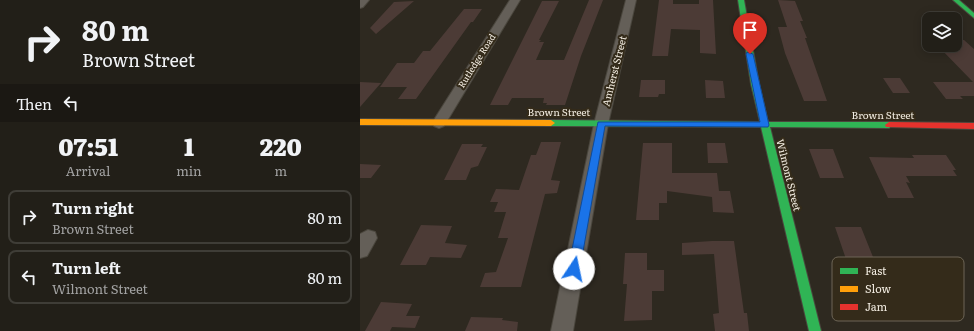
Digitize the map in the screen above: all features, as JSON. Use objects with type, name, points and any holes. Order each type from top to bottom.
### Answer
[{"type":"street","points":[[360,5],[364,0]]},
{"type":"street","name":"Rutledge Road","points":[[439,123],[515,0]]},
{"type":"street","name":"Amherst Street","points":[[562,331],[601,124],[631,0]]},
{"type":"street","name":"Wilmont Street","points":[[741,0],[755,84],[815,331]]},
{"type":"street","points":[[956,0],[974,16]]},
{"type":"street","name":"Brown Street","points":[[360,122],[974,126]]},
{"type":"building","points":[[589,0],[603,0],[581,56],[565,105],[546,105],[547,103],[543,103],[544,98],[512,98],[508,105],[490,105],[542,1],[559,1],[539,40],[541,40],[539,42],[544,42],[536,60],[564,60]]},
{"type":"building","points":[[659,0],[673,0],[673,4],[699,4],[699,0],[713,0],[716,54],[700,53],[700,30],[671,29],[668,56],[652,56]]},
{"type":"building","points":[[778,0],[795,1],[803,21],[800,21],[807,38],[805,38],[827,101],[804,101],[785,53],[778,27],[787,27]]},
{"type":"building","points":[[414,1],[376,34],[370,28],[394,2]]},
{"type":"building","points":[[464,9],[482,9],[416,99],[398,99],[407,87],[380,87],[397,63],[414,63],[423,51],[430,51]]},
{"type":"building","points":[[962,40],[974,49],[974,96],[960,96],[963,99],[946,99],[933,82],[973,82],[944,52],[962,52]]},
{"type":"building","points":[[883,78],[900,78],[910,93],[893,93]]},
{"type":"building","points":[[641,80],[665,80],[665,94],[659,94],[658,97],[639,97]]},
{"type":"building","points":[[705,80],[723,81],[725,98],[706,98]]},
{"type":"building","points":[[360,82],[381,83],[360,107]]},
{"type":"building","points":[[541,142],[561,142],[551,180],[560,181],[557,193],[545,194],[521,287],[480,287],[485,273],[496,272],[508,238],[498,238],[506,212],[494,212],[498,202],[490,202],[496,189],[519,190],[531,155],[536,155]]},
{"type":"building","points":[[643,143],[672,143],[672,173],[717,173],[719,191],[730,191],[734,213],[713,212],[712,197],[667,191],[667,203],[659,203],[659,220],[636,220]]},
{"type":"building","points":[[707,143],[725,143],[728,163],[708,163]]},
{"type":"building","points":[[462,144],[483,144],[481,147],[487,147],[478,166],[471,168],[466,180],[444,180]]},
{"type":"building","points":[[809,149],[833,149],[844,178],[820,178]]},
{"type":"building","points":[[912,155],[946,155],[956,170],[953,170],[957,176],[906,176],[910,183],[906,182],[914,198],[888,198],[869,157],[914,158]]},
{"type":"building","points":[[360,164],[381,165],[371,178],[360,178]]},
{"type":"building","points":[[421,225],[452,226],[445,243],[467,245],[461,258],[430,257],[426,265],[400,265]]},
{"type":"building","points":[[835,227],[861,227],[873,257],[845,257]]},
{"type":"building","points":[[734,241],[744,313],[747,313],[749,331],[715,331],[713,314],[719,313],[714,254],[682,255],[682,243]]},
{"type":"building","points":[[625,253],[647,253],[647,270],[664,270],[664,291],[652,291],[652,320],[624,321],[627,284],[623,284]]},
{"type":"building","points":[[381,302],[412,304],[406,316],[420,316],[415,328],[392,327],[390,331],[365,331]]},
{"type":"building","points":[[471,317],[503,318],[502,320],[518,322],[517,331],[465,331]]},
{"type":"traffic: fast","points":[[741,0],[755,84],[815,331]]},
{"type":"traffic: fast","points":[[956,0],[974,16]]},
{"type":"traffic: fast","points":[[551,123],[889,125]]},
{"type":"traffic: slow","points":[[360,122],[551,123]]},
{"type":"traffic: jam","points":[[889,125],[974,126]]},
{"type":"route","points":[[574,269],[601,124],[765,125],[755,84],[750,54]]}]
